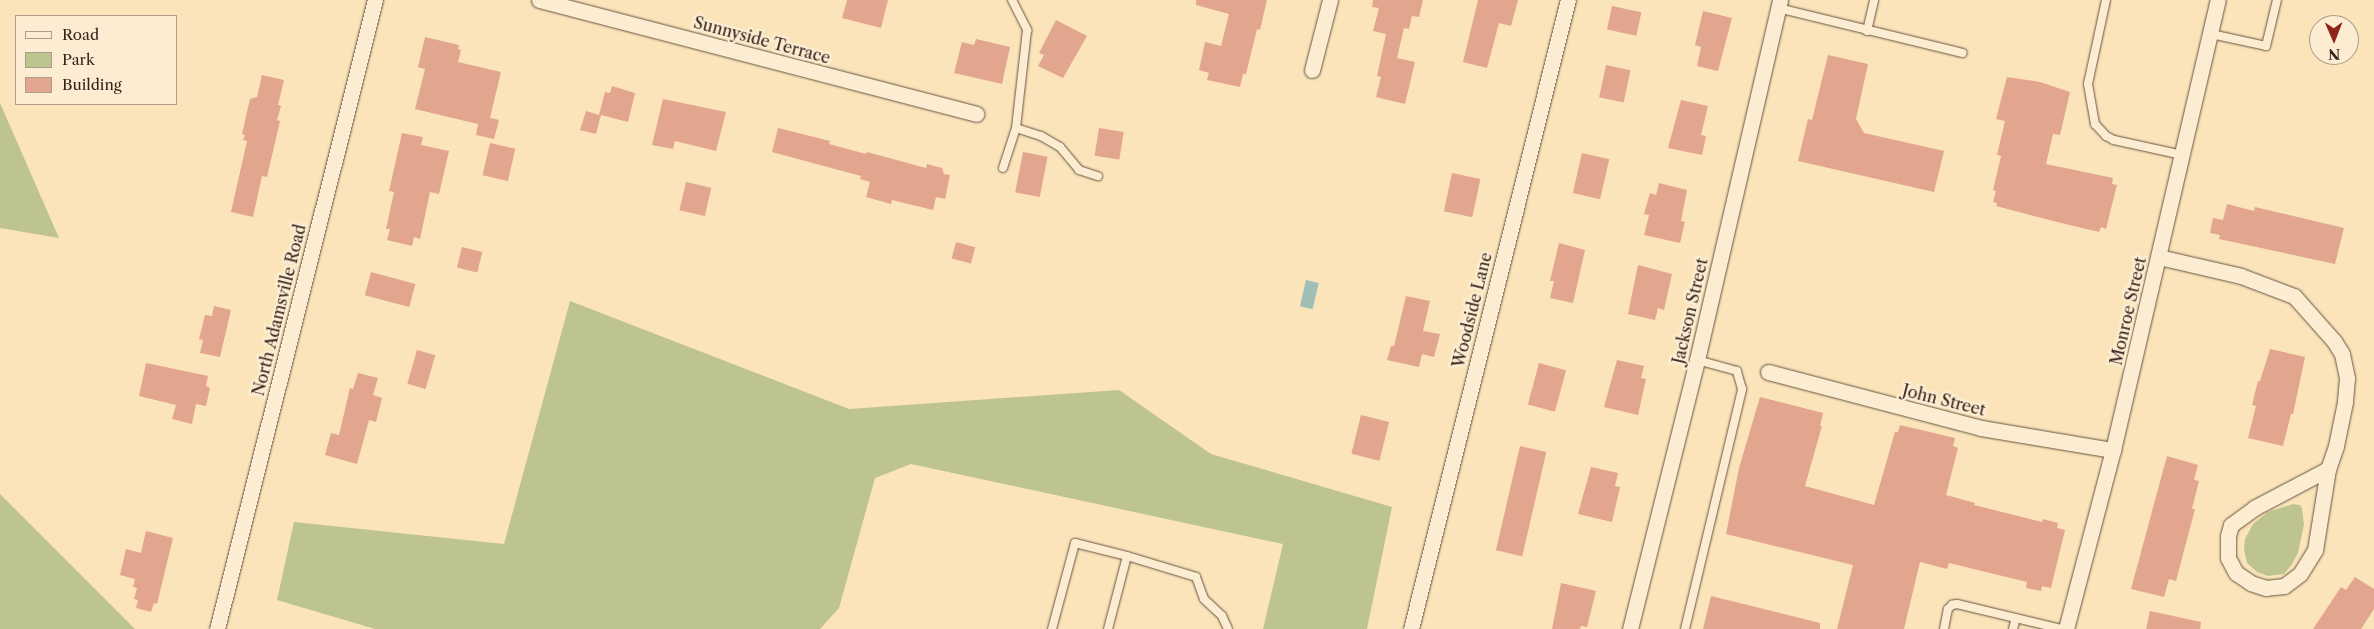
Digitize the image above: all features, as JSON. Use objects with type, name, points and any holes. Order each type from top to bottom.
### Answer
[{"type":"street","name":"North Adamsville Road","points":[[218,629],[374,0]]},
{"type":"street","name":"Sunnyside Terrace","points":[[539,0],[976,114]]},
{"type":"street","points":[[1312,70],[1330,0]]},
{"type":"street","name":"Woodside Lane","points":[[1411,629],[1568,0]]},
{"type":"street","name":"Monroe Street","points":[[2066,629],[2113,450],[2218,0]]},
{"type":"street","name":"Jackson Street","points":[[1630,629],[1697,360],[1779,4]]},
{"type":"street","points":[[2159,257],[2241,276],[2294,296],[2334,340],[2342,354],[2346,386],[2336,446],[2328,468],[2315,550],[2300,574],[2284,586],[2266,588],[2251,583],[2236,572],[2228,558],[2228,536],[2231,525],[2254,508],[2328,468]]},
{"type":"street","name":"John Street","points":[[1768,372],[1981,428],[2113,450]]},
{"type":"lane","points":[[1003,168],[1016,128],[1027,30],[1012,0]]},
{"type":"lane","points":[[1867,30],[1874,0]]},
{"type":"lane","points":[[2106,0],[2088,84],[2095,124],[2106,136],[2114,140],[2182,155]]},
{"type":"lane","points":[[2211,34],[2266,46],[2278,0]]},
{"type":"lane","points":[[1779,4],[1867,30],[1963,53]]},
{"type":"lane","points":[[1016,128],[1041,136],[1060,147],[1079,170],[1098,176]]},
{"type":"lane","points":[[1685,629],[1742,389],[1737,371],[1697,360]]},
{"type":"lane","points":[[1052,629],[1075,543],[1196,577],[1204,599],[1222,616],[1228,629]]},
{"type":"lane","points":[[1108,629],[1126,556]]},
{"type":"lane","points":[[1944,629],[1948,609],[1952,605],[1957,604],[2062,629]]},
{"type":"lane","points":[[2014,629],[2016,618]]},
{"type":"green space","points":[[0,103],[59,238],[0,228]]},
{"type":"green space","points":[[570,301],[849,409],[1119,390],[1211,454],[1392,507],[1367,629],[1263,629],[1283,544],[911,464],[875,478],[839,608],[820,629],[375,629],[277,600],[294,522],[504,544]]},
{"type":"green space","points":[[0,494],[135,629],[0,629]]},
{"type":"green space","points":[[2293,504],[2300,505],[2304,524],[2298,553],[2284,574],[2268,576],[2257,572],[2247,563],[2244,549],[2245,539],[2253,524],[2268,512]]},
{"type":"water","points":[[1306,280],[1319,283],[1313,309],[1300,306]]},
{"type":"building","points":[[847,0],[888,0],[881,28],[842,18]]},
{"type":"building","points":[[1196,0],[1267,0],[1260,30],[1257,29],[1246,74],[1243,74],[1240,87],[1207,80],[1209,73],[1199,70],[1205,42],[1221,46],[1229,14],[1196,5]]},
{"type":"building","points":[[1373,0],[1423,0],[1419,17],[1412,16],[1409,29],[1404,28],[1397,58],[1415,62],[1405,104],[1376,97],[1381,77],[1377,76],[1386,34],[1373,31],[1379,8],[1372,7]]},
{"type":"building","points":[[1478,0],[1518,0],[1511,26],[1499,23],[1487,68],[1463,62]]},
{"type":"building","points":[[1612,6],[1641,12],[1636,36],[1607,29]]},
{"type":"building","points":[[1703,11],[1732,18],[1718,71],[1697,66],[1701,47],[1695,45]]},
{"type":"building","points":[[1056,20],[1087,36],[1063,78],[1038,66],[1044,55],[1039,53]]},
{"type":"building","points":[[425,37],[459,45],[458,49],[461,50],[458,62],[501,72],[490,118],[499,120],[494,139],[476,135],[478,124],[415,109],[425,69],[418,67]]},
{"type":"building","points":[[976,39],[1010,47],[1002,84],[954,73],[962,42],[974,45]]},
{"type":"building","points":[[1828,55],[1868,64],[1856,119],[1864,133],[1944,151],[1934,192],[1798,161],[1808,119],[1812,120]]},
{"type":"building","points":[[1606,65],[1630,70],[1624,102],[1599,97]]},
{"type":"building","points":[[262,75],[284,80],[278,105],[281,106],[277,120],[280,121],[267,177],[262,176],[253,217],[231,212],[247,141],[243,140],[245,135],[242,134],[250,99],[257,97]]},
{"type":"building","points":[[2007,77],[2040,82],[2070,92],[2060,135],[2053,134],[2046,164],[2113,178],[2112,184],[2117,185],[2106,229],[2101,227],[2099,232],[2057,222],[1996,206],[1997,203],[1993,202],[1996,191],[1993,190],[2001,156],[1997,155],[2005,121],[1996,119]]},
{"type":"building","points":[[612,86],[635,93],[628,122],[601,115],[596,134],[580,130],[586,111],[599,115],[605,92],[610,93]]},
{"type":"building","points":[[663,99],[726,112],[716,151],[675,141],[673,149],[652,145]]},
{"type":"building","points":[[1681,100],[1708,106],[1701,135],[1706,136],[1702,155],[1668,148]]},
{"type":"building","points":[[778,128],[830,141],[829,144],[866,154],[867,152],[926,168],[927,164],[942,168],[944,174],[950,175],[945,199],[936,197],[933,210],[892,200],[891,204],[866,197],[870,182],[860,179],[861,176],[772,152]]},
{"type":"building","points":[[1099,128],[1124,132],[1119,160],[1095,156]]},
{"type":"building","points":[[402,133],[423,137],[421,145],[449,151],[439,194],[430,192],[420,239],[414,237],[412,246],[387,240],[390,229],[386,229],[394,192],[389,191]]},
{"type":"building","points":[[490,143],[515,149],[508,181],[483,175]]},
{"type":"building","points":[[1023,152],[1048,157],[1040,197],[1015,192]]},
{"type":"building","points":[[1582,153],[1609,159],[1600,199],[1573,193]]},
{"type":"building","points":[[1452,173],[1480,179],[1472,217],[1444,211]]},
{"type":"building","points":[[686,182],[711,188],[705,216],[679,210]]},
{"type":"building","points":[[1659,183],[1687,190],[1681,221],[1685,222],[1680,243],[1644,235],[1649,215],[1644,214],[1650,193],[1656,195]]},
{"type":"building","points":[[2227,204],[2254,211],[2255,207],[2344,228],[2335,264],[2219,239],[2220,235],[2210,233],[2213,218],[2223,220]]},
{"type":"building","points":[[956,242],[975,247],[971,264],[952,258]]},
{"type":"building","points":[[1559,243],[1585,250],[1573,303],[1550,298],[1554,281],[1550,281]]},
{"type":"building","points":[[462,247],[482,252],[477,272],[457,267]]},
{"type":"building","points":[[1638,265],[1672,274],[1664,310],[1658,308],[1655,320],[1628,314]]},
{"type":"building","points":[[371,272],[415,284],[409,307],[365,295]]},
{"type":"building","points":[[1406,296],[1430,301],[1423,331],[1440,334],[1434,357],[1422,354],[1419,367],[1387,360],[1391,346],[1394,346]]},
{"type":"building","points":[[214,306],[231,310],[220,357],[200,353],[203,340],[199,339],[205,315],[212,316]]},
{"type":"building","points":[[2270,349],[2305,357],[2293,414],[2291,414],[2283,446],[2248,438],[2256,406],[2252,405],[2258,381],[2260,381]]},
{"type":"building","points":[[417,350],[435,355],[426,389],[407,384]]},
{"type":"building","points":[[1617,360],[1644,366],[1641,378],[1646,379],[1638,415],[1604,407]]},
{"type":"building","points":[[146,363],[208,376],[206,386],[210,388],[206,406],[196,404],[192,424],[172,419],[176,405],[139,396]]},
{"type":"building","points":[[1539,363],[1566,370],[1555,412],[1528,405]]},
{"type":"building","points":[[358,373],[378,378],[373,395],[382,398],[376,422],[369,420],[357,464],[325,455],[331,433],[339,435],[350,388],[353,389]]},
{"type":"building","points":[[1760,397],[1823,413],[1820,426],[1822,426],[1805,486],[1874,505],[1895,432],[1898,432],[1900,425],[1955,438],[1953,446],[1958,448],[1946,495],[1975,503],[1974,505],[2042,522],[2043,519],[2058,523],[2057,528],[2065,530],[2051,588],[2042,586],[2041,591],[2026,588],[2027,582],[1949,563],[1947,569],[1920,562],[1904,629],[1837,629],[1853,565],[1726,534],[1739,468]]},
{"type":"building","points":[[1361,415],[1389,422],[1379,461],[1351,454]]},
{"type":"building","points":[[1520,446],[1546,452],[1522,556],[1496,550]]},
{"type":"building","points":[[2167,456],[2198,465],[2194,480],[2199,481],[2192,509],[2195,509],[2176,581],[2169,579],[2164,597],[2131,589]]},
{"type":"building","points":[[1591,467],[1618,473],[1615,486],[1620,487],[1612,522],[1578,514]]},
{"type":"building","points":[[146,531],[173,538],[157,604],[154,603],[151,612],[136,608],[138,600],[134,599],[137,588],[133,587],[135,579],[120,575],[126,549],[141,553]]},
{"type":"building","points":[[2355,577],[2374,589],[2374,609],[2361,629],[2313,629],[2341,587],[2346,590]]},
{"type":"building","points":[[1561,583],[1596,591],[1587,627],[1581,626],[1580,629],[1552,629]]},
{"type":"building","points":[[1711,596],[1820,623],[1820,629],[1703,629]]},
{"type":"building","points":[[2150,611],[2201,622],[2200,629],[2146,629]]}]
